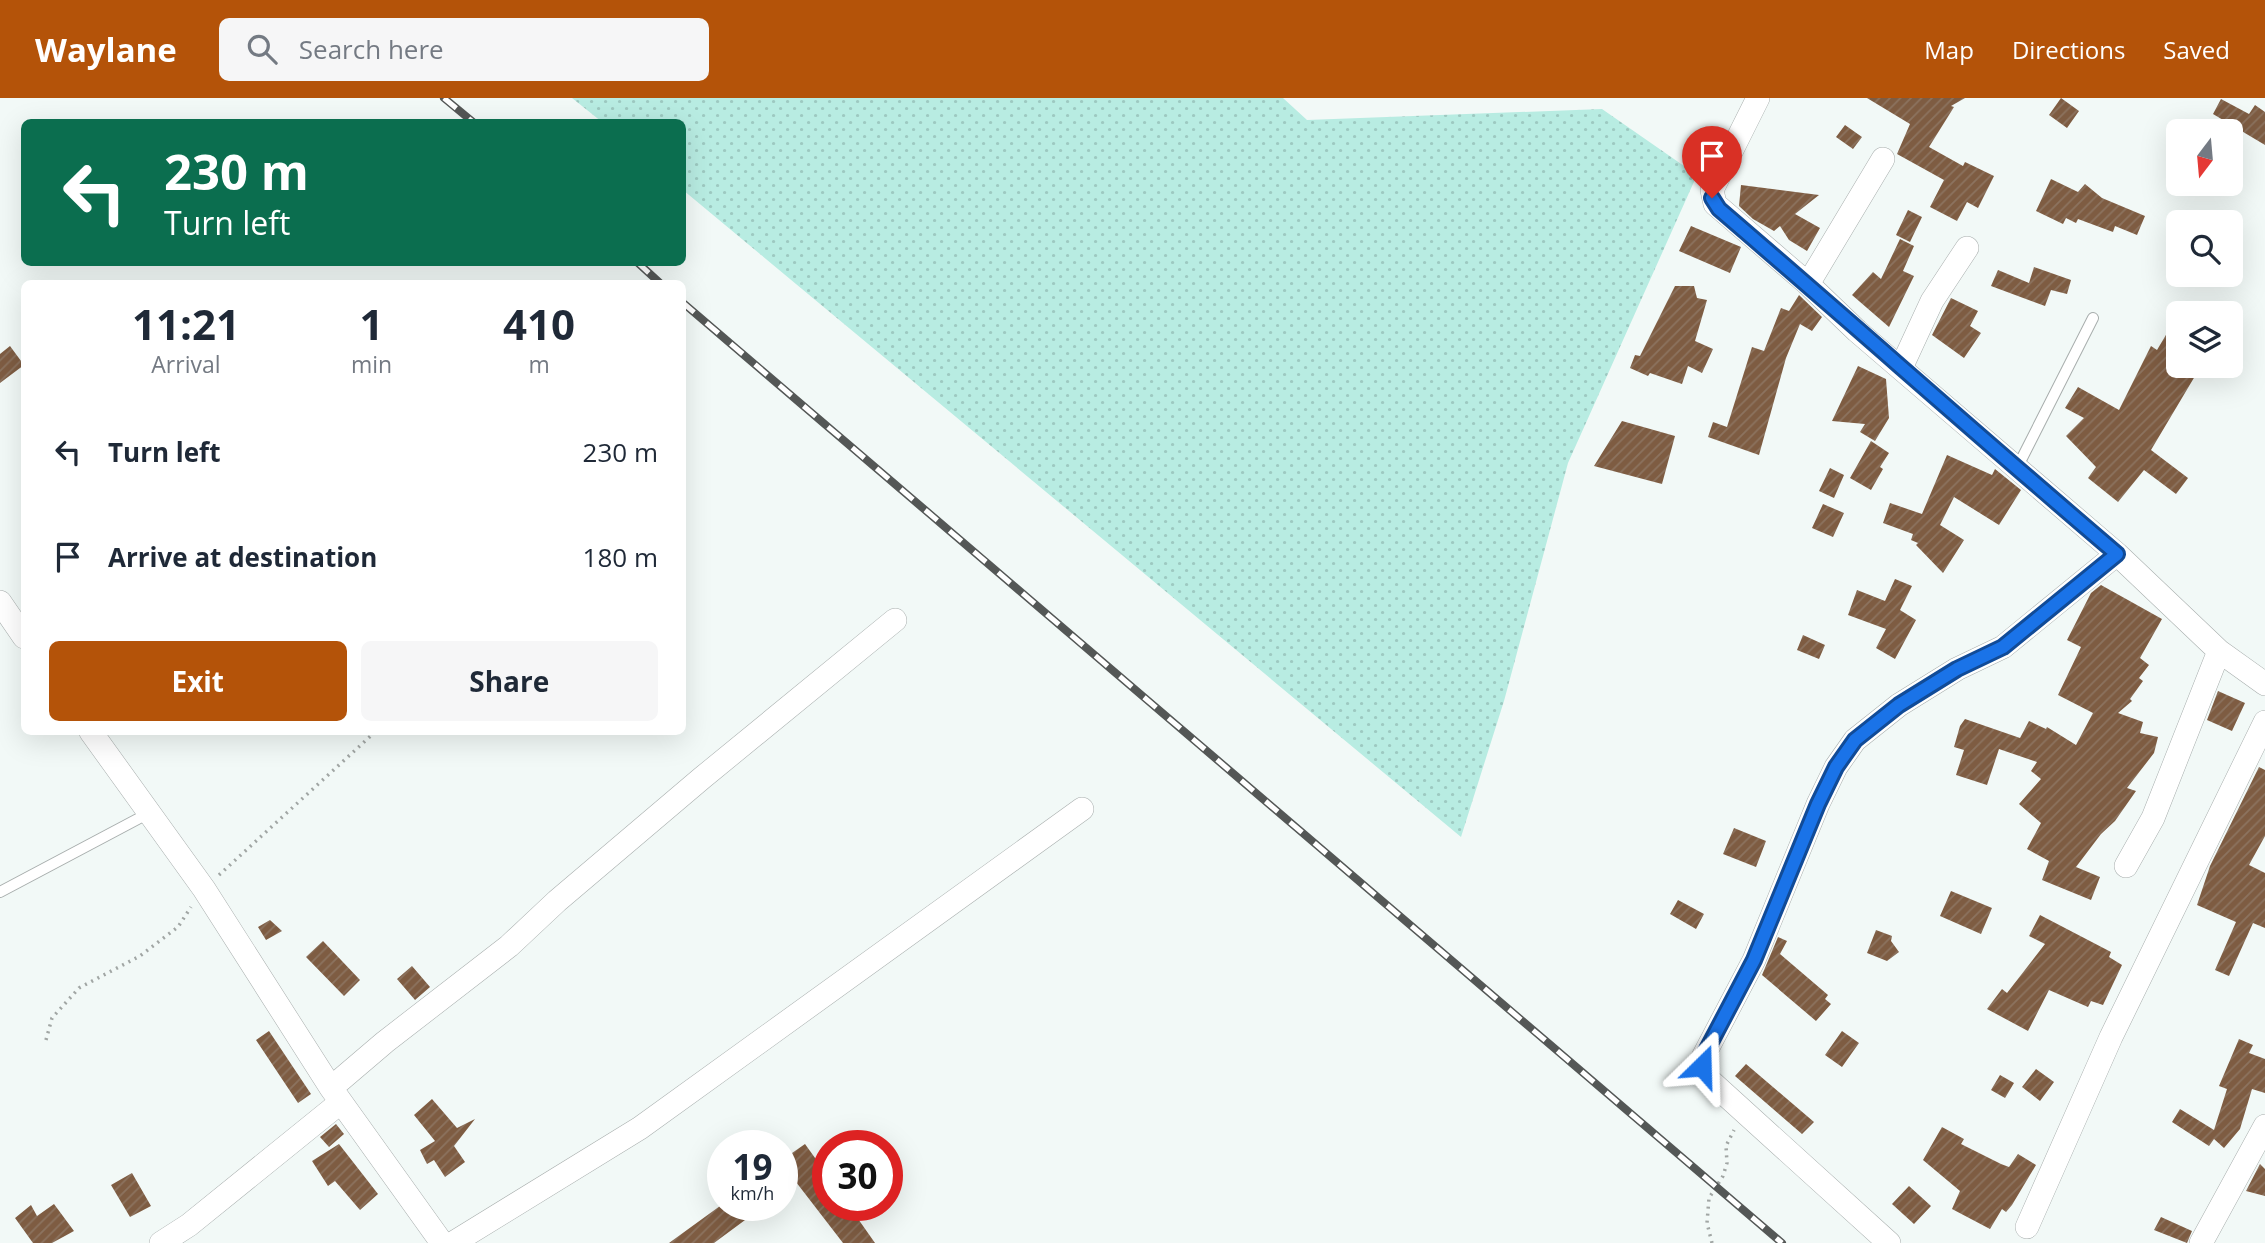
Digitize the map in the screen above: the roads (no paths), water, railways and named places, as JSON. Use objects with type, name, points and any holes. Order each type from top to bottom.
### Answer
[{"type":"street","points":[[1758,98],[1712,190],[1712,198],[1719,209],[2117,554],[2219,651],[2265,684]]},
{"type":"street","points":[[1808,284],[1883,159]]},
{"type":"street","points":[[1901,368],[1932,301],[1966,248]]},
{"type":"street","points":[[1889,1243],[1707,1078],[1702,1066],[1703,1057],[1754,960],[1818,804],[1836,767],[1855,740],[1899,705],[1957,669],[2003,647],[2117,554]]},
{"type":"street","points":[[0,602],[21,633]]},
{"type":"street","points":[[161,1243],[189,1225],[336,1095],[385,1042],[509,946],[557,901],[702,778],[895,620]]},
{"type":"street","points":[[2126,866],[2153,818],[2219,651]]},
{"type":"street","points":[[2027,1227],[2111,1037],[2265,722]]},
{"type":"street","points":[[93,735],[204,889],[336,1095],[442,1243]]},
{"type":"street","points":[[453,1243],[640,1128],[1082,810]]},
{"type":"street","points":[[2201,1243],[2265,1126]]},
{"type":"lane","points":[[2017,468],[2093,318]]},
{"type":"lane","points":[[0,892],[149,813]]},
{"type":"railway","points":[[444,98],[469,119]]},
{"type":"railway","points":[[641,266],[657,280]]},
{"type":"railway","points":[[686,305],[1782,1243]]}]
